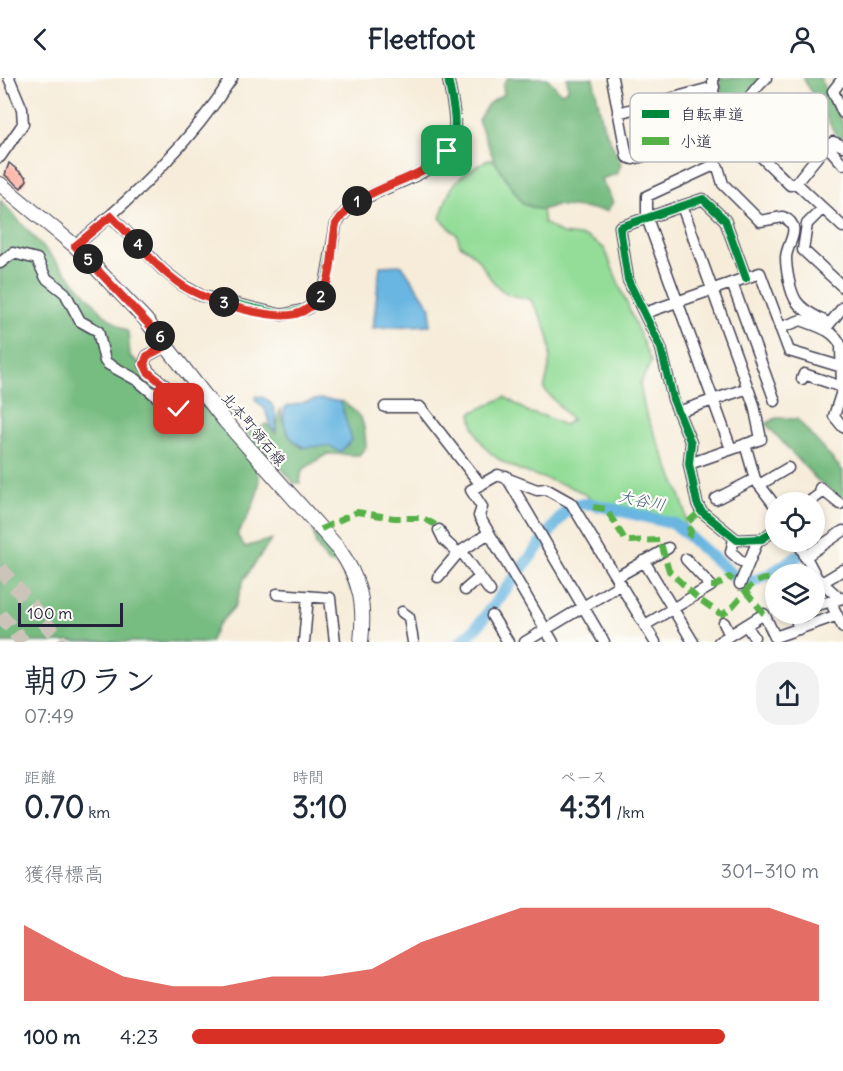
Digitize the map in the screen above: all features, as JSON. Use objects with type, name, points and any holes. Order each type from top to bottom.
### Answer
[{"type":"main road","name":"北本町領石線","points":[[0,184],[75,246],[168,345],[225,421],[348,562],[356,577],[364,614],[361,642]]},
{"type":"street","points":[[4,153],[20,132],[24,119],[9,78]]},
{"type":"street","points":[[75,246],[111,216],[174,153],[232,78]]},
{"type":"street","points":[[111,216],[163,270],[202,296],[282,315],[307,309],[324,292],[336,224],[342,214],[364,197],[420,173],[438,161],[447,151],[455,122],[448,78]]},
{"type":"street","points":[[612,78],[627,157],[630,158]]},
{"type":"street","points":[[753,93],[766,78]]},
{"type":"street","points":[[843,78],[833,91],[843,113]]},
{"type":"street","points":[[682,93],[714,83]]},
{"type":"street","points":[[618,113],[630,109]]},
{"type":"street","points":[[0,139],[4,153]]},
{"type":"street","points":[[828,145],[833,142],[843,146]]},
{"type":"street","points":[[828,147],[843,164]]},
{"type":"street","points":[[714,162],[714,165],[718,167],[723,184],[760,221],[783,217],[793,225],[794,231],[786,258],[793,297],[803,309],[827,326],[839,340],[842,387],[834,416],[843,427]]},
{"type":"street","points":[[767,162],[790,185],[796,183],[814,162]]},
{"type":"street","points":[[714,165],[647,196],[647,218],[731,449]]},
{"type":"street","points":[[796,183],[843,228]]},
{"type":"street","points":[[746,278],[725,220],[702,199],[620,227],[628,280],[663,355],[678,412],[691,443],[689,464],[697,503],[701,511],[734,539],[747,537],[758,540]]},
{"type":"street","points":[[682,206],[748,388],[761,439],[689,464]]},
{"type":"street","points":[[823,208],[807,224],[803,250],[843,287]]},
{"type":"street","points":[[0,263],[13,253],[37,259],[46,278],[65,293],[80,321],[98,332],[105,361],[137,380],[176,410],[182,405],[182,400],[148,372],[144,364],[147,356],[168,345]]},
{"type":"street","points":[[645,314],[760,273],[789,351],[842,367]]},
{"type":"street","points":[[732,283],[775,400]]},
{"type":"street","points":[[827,326],[843,307]]},
{"type":"street","points":[[780,328],[801,320],[827,326]]},
{"type":"street","points":[[802,379],[804,374],[842,387]]},
{"type":"street","points":[[678,412],[748,388]]},
{"type":"street","points":[[385,407],[420,407],[481,485]]},
{"type":"street","points":[[745,444],[757,482],[765,493]]},
{"type":"street","points":[[716,499],[788,468]]},
{"type":"street","points":[[554,642],[478,516],[482,507],[471,490],[498,474],[537,489],[546,489],[573,505],[655,642]]},
{"type":"street","points":[[506,476],[604,642]]},
{"type":"street","points":[[825,492],[840,504]]},
{"type":"street","points":[[438,530],[444,540],[458,553],[464,555],[490,591]]},
{"type":"street","points":[[825,539],[843,531]]},
{"type":"street","points":[[447,586],[435,574],[458,553],[489,533]]},
{"type":"street","points":[[741,582],[758,540],[765,536]]},
{"type":"street","points":[[734,539],[731,552],[741,561]]},
{"type":"street","points":[[525,642],[583,607],[644,561],[668,548]]},
{"type":"street","points":[[645,625],[672,608],[712,590],[711,586],[686,559]]},
{"type":"street","points":[[644,561],[693,642]]},
{"type":"street","points":[[825,581],[843,570]]},
{"type":"street","points":[[465,590],[480,577]]},
{"type":"street","points":[[825,584],[839,599],[835,616],[843,627]]},
{"type":"street","points":[[278,594],[330,598],[335,642]]},
{"type":"street","points":[[304,642],[308,596]]},
{"type":"street","points":[[402,612],[409,617],[413,642]]},
{"type":"street","points":[[719,642],[764,614],[776,640],[835,616]]},
{"type":"street","points":[[492,616],[508,642]]},
{"type":"street","points":[[724,623],[730,635]]},
{"type":"street","points":[[797,624],[799,629]]},
{"type":"street","points":[[746,625],[754,637]]},
{"type":"green space","points":[[507,78],[547,78],[561,93],[568,90],[567,78],[593,78],[603,125],[621,164],[617,174],[601,179],[613,202],[607,211],[556,205],[542,210],[523,204],[494,160],[478,120],[488,104],[504,94],[503,85]]},
{"type":"green space","points":[[720,78],[760,78],[750,93],[721,93]]},
{"type":"green space","points":[[803,78],[821,78],[826,93],[812,93]]},
{"type":"green space","points":[[828,98],[843,123],[843,147],[828,121]]},
{"type":"green space","points":[[487,160],[494,160],[523,204],[542,210],[544,223],[562,234],[587,237],[604,248],[651,362],[640,384],[645,411],[679,492],[685,510],[686,531],[630,516],[598,503],[575,489],[509,465],[495,457],[484,446],[476,432],[471,413],[505,397],[530,413],[544,416],[564,425],[572,420],[544,389],[550,363],[549,342],[543,321],[530,299],[511,295],[499,287],[475,256],[460,245],[457,235],[440,218],[455,183],[467,172]]},
{"type":"green space","points":[[0,200],[106,316],[128,332],[130,356],[174,390],[191,392],[239,445],[255,467],[259,482],[256,497],[237,535],[245,547],[272,539],[244,579],[236,605],[219,624],[210,642],[0,642]]},
{"type":"green space","points":[[342,401],[362,420],[366,447],[359,455],[327,454],[302,470],[300,483],[294,483],[277,463],[255,445],[249,436],[247,430],[259,429],[266,424],[276,433],[280,408],[287,431],[293,440],[303,448],[314,444]]},
{"type":"green space","points":[[776,418],[797,419],[843,471],[843,500],[816,479],[766,424]]},
{"type":"green space","points":[[313,529],[342,562],[355,587],[351,591],[339,565],[328,563],[316,545]]},
{"type":"water","points":[[402,265],[431,308],[430,325],[373,328],[380,266]]},
{"type":"water","points":[[256,396],[266,399],[274,410],[276,429],[274,432],[265,409],[255,400]]},
{"type":"water","points":[[319,399],[338,401],[341,404],[352,440],[340,452],[330,446],[303,447],[293,440],[286,430],[285,407]]},
{"type":"building","points":[[9,163],[26,177],[27,180],[21,188],[5,175]]},
{"type":"waterway","name":"大谷川","points":[[460,642],[476,628],[568,508],[578,504],[592,504],[675,524],[744,585],[770,574],[804,552]]},
{"type":"tunnel","points":[[0,568],[61,642]]},
{"type":"tunnel","points":[[0,615],[23,642]]},
{"type":"marked path","points":[[593,507],[606,509],[626,541],[660,540],[669,571],[697,598],[719,613],[723,614],[746,590],[765,580]]},
{"type":"marked path","points":[[688,537],[691,532],[687,523],[697,514],[699,507]]},
{"type":"marked path","points":[[321,529],[357,512],[394,518],[423,518],[439,530]]},
{"type":"marked path","points":[[711,586],[716,586],[729,577],[733,580]]},
{"type":"marked path","points":[[745,591],[764,614]]},
{"type":"cycle path","points":[[111,216],[163,270],[182,285],[202,296],[282,315],[307,309],[324,292],[336,224],[348,210],[363,199],[417,175],[432,166],[445,154],[453,138],[455,124],[448,78]]},
{"type":"cycle path","points":[[746,278],[725,220],[703,199],[620,227],[628,280],[661,348],[673,399],[691,443],[689,464],[697,503],[701,511],[737,540],[765,537]]},
{"type":"route","points":[[179,409],[182,400],[148,372],[144,364],[144,358],[168,345],[75,246],[111,216],[163,270],[182,285],[202,296],[260,312],[296,314],[316,302],[324,292],[336,224],[342,214],[364,197],[420,173],[438,161],[447,151]]}]
